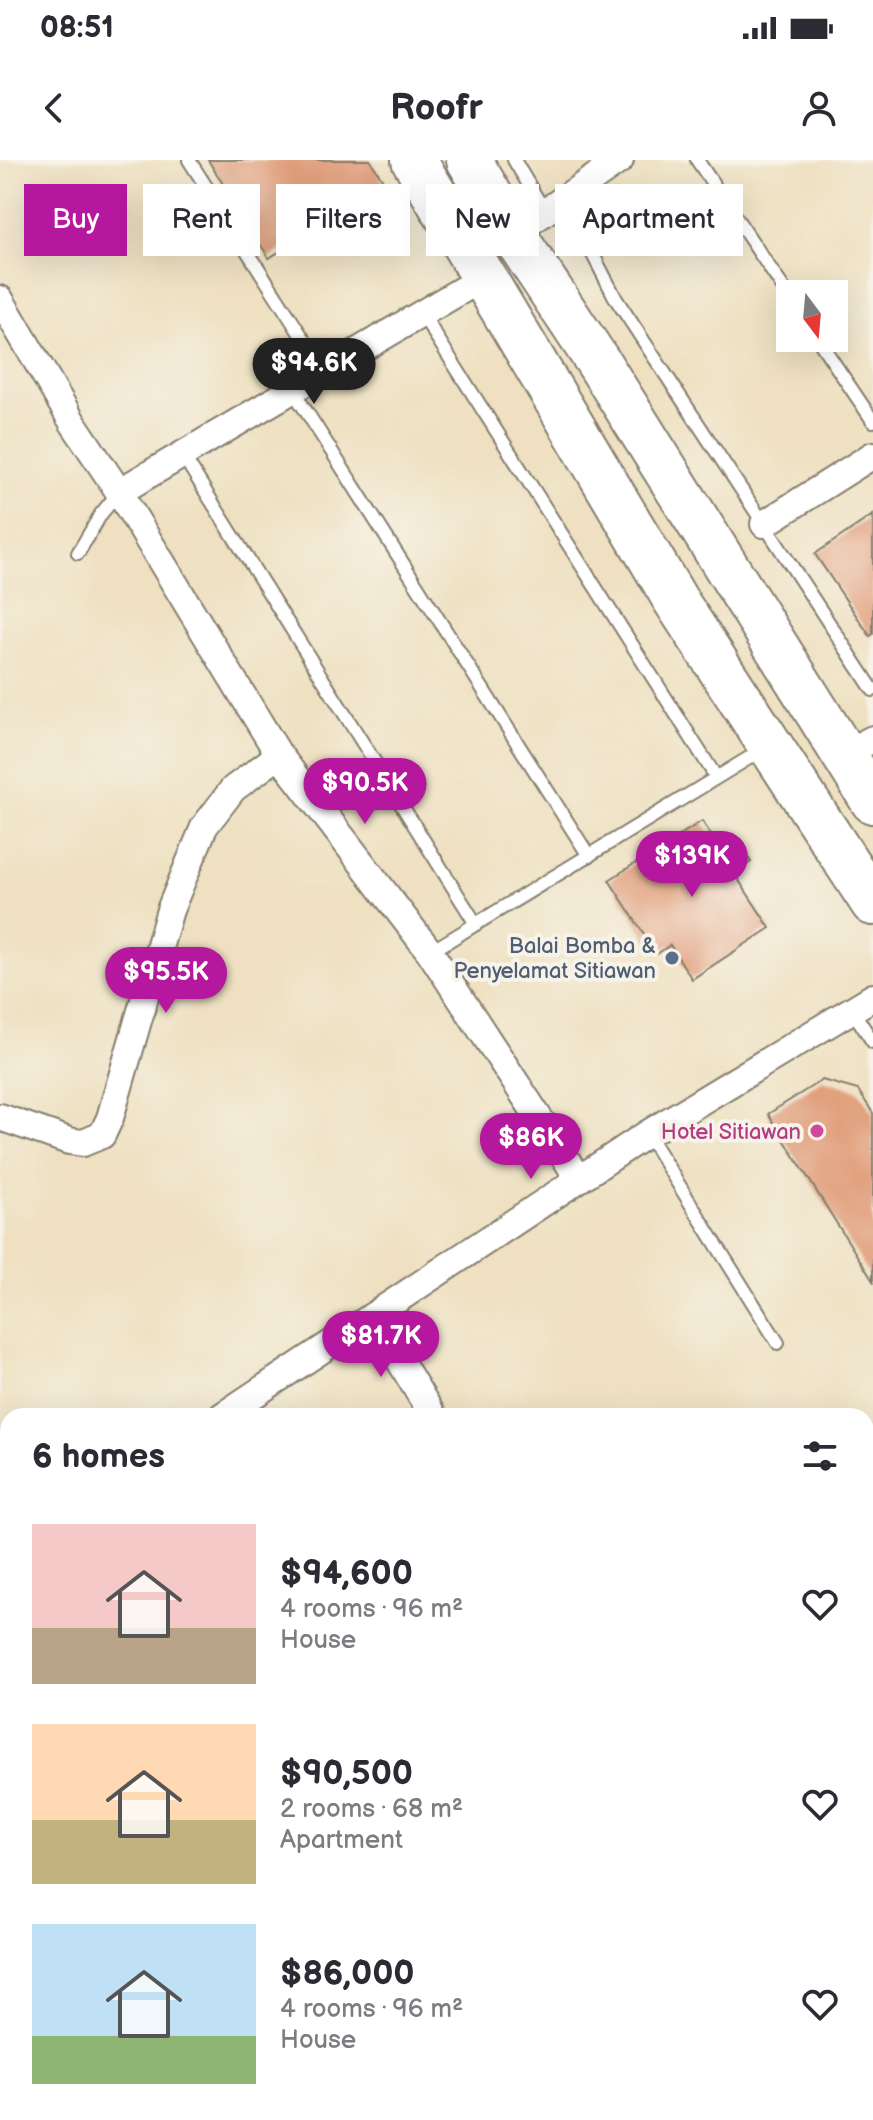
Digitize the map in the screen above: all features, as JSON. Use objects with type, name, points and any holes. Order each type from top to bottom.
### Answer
[{"type":"highway","points":[[414,160],[676,601],[873,903]]},
{"type":"highway","points":[[469,160],[492,184]]},
{"type":"highway","points":[[539,242],[617,392],[858,747],[873,801]]},
{"type":"street","points":[[539,216],[620,160]]},
{"type":"street","points":[[119,492],[484,277]]},
{"type":"street","points":[[0,299],[73,423],[119,492],[279,755],[430,952],[579,1179]]},
{"type":"street","points":[[764,524],[873,455]]},
{"type":"street","points":[[0,1117],[69,1141],[83,1143],[102,1135],[110,1118],[170,910],[204,827],[233,789],[279,755]]},
{"type":"street","points":[[234,1408],[647,1134],[862,1004]]},
{"type":"street","points":[[373,1316],[428,1408]]},
{"type":"lane","points":[[189,160],[324,371]]},
{"type":"lane","points":[[514,160],[520,184]]},
{"type":"lane","points":[[697,160],[778,280]]},
{"type":"lane","points":[[587,183],[589,247],[616,299],[873,690]]},
{"type":"lane","points":[[422,314],[716,777]]},
{"type":"lane","points":[[826,352],[873,421]]},
{"type":"lane","points":[[292,389],[589,856]]},
{"type":"lane","points":[[182,454],[476,924]]},
{"type":"lane","points":[[78,553],[101,514],[119,492]]},
{"type":"lane","points":[[430,952],[770,745]]},
{"type":"lane","points":[[862,1004],[873,1042]]},
{"type":"lane","points":[[647,1134],[778,1343]]},
{"type":"building","points":[[208,160],[370,160],[385,184],[276,184],[276,254],[269,258],[260,244],[260,184],[223,184]]},
{"type":"building","points":[[873,515],[873,634],[870,636],[815,554]]},
{"type":"building","points":[[702,821],[717,844],[733,834],[751,862],[734,873],[770,928],[692,979],[670,945],[657,954],[609,880]]},
{"type":"building","points":[[822,1080],[858,1090],[873,1113],[873,1281],[768,1114]]},
{"type":"place","name":"Balai Bomba & Penyelamat Sitiawan","points":[[672,958]]},
{"type":"place","name":"Hotel Sitiawan","points":[[817,1131]]}]
